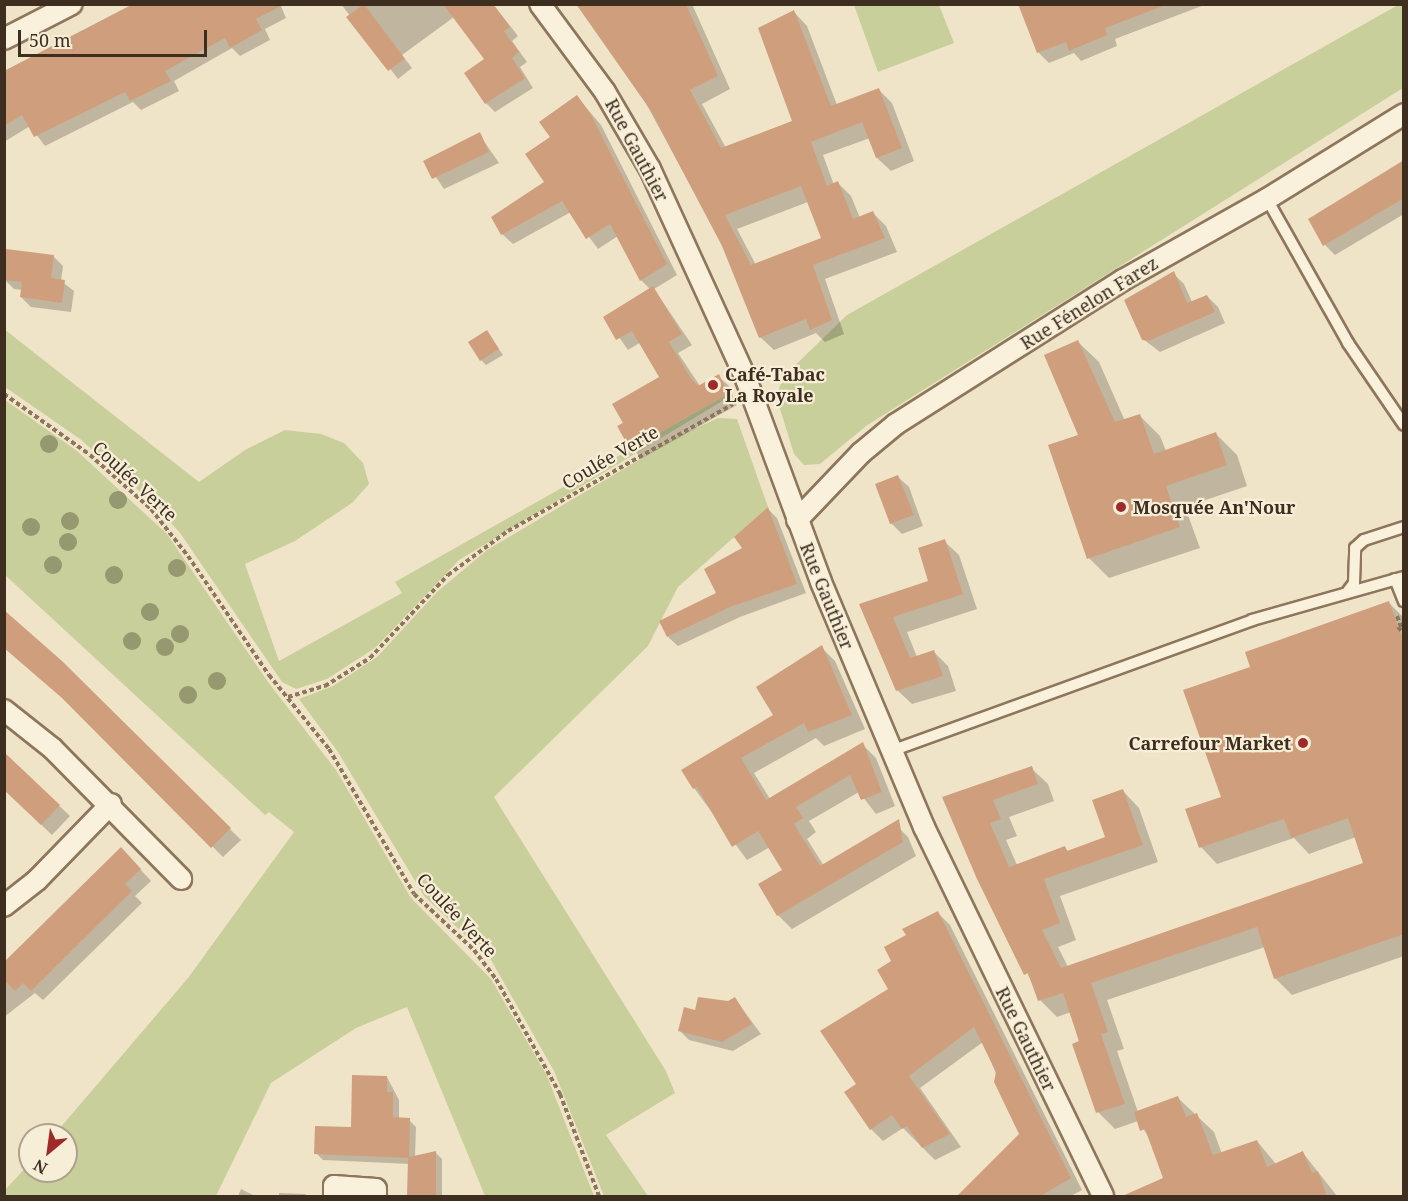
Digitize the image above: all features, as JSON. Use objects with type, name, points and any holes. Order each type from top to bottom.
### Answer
[{"type":"street","points":[[4,39],[72,4]]},
{"type":"street","name":"Rue Gauthier","points":[[540,4],[589,68],[637,144],[752,394],[797,520],[891,751],[945,872],[1103,1197]]},
{"type":"street","name":"Rue Fénelon Farez","points":[[797,520],[861,453],[896,424],[1123,280],[1267,198],[1404,114]]},
{"type":"street","points":[[4,710],[35,732],[111,804],[180,879]]},
{"type":"street","points":[[4,906],[37,880],[111,804]]},
{"type":"street","points":[[334,1197],[334,1186],[376,1189],[376,1197]]},
{"type":"lane","points":[[1267,198],[1344,336],[1404,425]]},
{"type":"lane","points":[[1348,591],[1354,583],[1355,548],[1364,540],[1404,527]]},
{"type":"lane","points":[[891,751],[1252,620],[1348,591],[1399,578],[1404,602]]},
{"type":"path","name":"Coulée Verte","points":[[4,394],[90,455],[151,509],[287,697],[341,767],[414,894],[474,951],[496,979],[560,1094],[599,1197]]},
{"type":"path","name":"Coulée Verte","points":[[287,697],[325,686],[370,658],[448,575],[492,542],[752,394]]},
{"type":"path","points":[[1398,627],[1404,633]]},
{"type":"green space","points":[[854,5],[939,5],[954,43],[878,72]]},
{"type":"green space","points":[[1398,5],[1403,5],[1403,88],[866,426],[820,464],[804,465],[794,454],[776,396],[784,376],[847,315]]},
{"type":"green space","points":[[4,329],[199,482],[245,450],[285,430],[321,434],[344,443],[363,463],[369,484],[352,503],[295,541],[245,564],[279,661],[402,593],[395,582],[728,394],[729,397],[459,560],[375,648],[327,679],[296,689],[282,682],[180,533],[154,504],[80,439],[5,387]]},
{"type":"green space","points":[[5,400],[77,451],[167,534],[268,682],[336,770],[411,898],[491,979],[547,1076],[594,1196],[485,1196],[407,1007],[356,1028],[271,1083],[216,1196],[5,1196],[5,1190],[18,1176],[18,1183],[78,1183],[78,1123],[64,1123],[188,978],[294,832],[269,812],[265,815],[5,575]]},
{"type":"green space","points":[[718,418],[737,419],[768,507],[678,587],[648,646],[494,797],[666,1071],[675,1093],[606,1135],[648,1196],[604,1196],[554,1071],[491,960],[424,896],[338,752],[299,699],[333,686],[377,657],[437,592],[487,550],[681,435]]},
{"type":"building","points":[[133,4],[285,4],[256,19],[262,30],[230,48],[225,38],[165,71],[171,81],[130,101],[125,92],[34,137],[22,115],[4,126],[4,71]]},
{"type":"building","points":[[364,4],[405,59],[388,71],[346,17]]},
{"type":"building","points":[[443,4],[493,4],[510,27],[504,31],[519,52],[512,58],[525,78],[485,104],[464,73],[484,59]]},
{"type":"building","points":[[576,4],[686,4],[718,76],[690,90],[721,148],[792,121],[758,28],[794,10],[831,106],[879,88],[902,148],[876,158],[862,122],[811,142],[827,186],[838,181],[853,219],[873,211],[885,238],[813,265],[832,320],[810,330],[806,319],[759,338],[722,246],[651,111]],"holes":[[[801,186],[821,238],[751,265],[725,215]]]},
{"type":"building","points":[[1018,4],[1163,4],[1163,6],[1105,28],[1107,35],[1069,51],[1066,42],[1037,53]]},
{"type":"building","points":[[577,95],[590,113],[667,264],[640,281],[610,224],[586,239],[562,201],[501,235],[491,217],[544,182],[525,154],[550,137],[539,122]]},
{"type":"building","points":[[480,132],[489,152],[432,179],[423,161]]},
{"type":"building","points":[[1404,160],[1404,198],[1323,246],[1308,219]]},
{"type":"building","points":[[6,249],[54,255],[51,278],[65,280],[62,303],[20,297],[22,282],[4,280]]},
{"type":"building","points":[[1174,271],[1187,303],[1207,295],[1215,312],[1148,341],[1142,340],[1124,300]]},
{"type":"building","points":[[653,286],[682,334],[669,342],[690,377],[698,386],[719,374],[728,394],[630,449],[617,426],[623,423],[612,404],[659,377],[632,331],[616,340],[603,317]]},
{"type":"building","points":[[487,330],[499,349],[480,361],[468,342]]},
{"type":"building","name":"Mosquée An'Nour","points":[[1078,340],[1115,422],[1140,414],[1154,454],[1216,432],[1227,465],[1166,486],[1180,527],[1087,559],[1048,445],[1078,435],[1044,355]]},
{"type":"building","points":[[898,475],[914,515],[890,524],[875,484]]},
{"type":"building","points":[[768,507],[797,584],[730,607],[667,637],[659,621],[716,593],[704,569],[742,548],[734,537]]},
{"type":"building","points":[[945,539],[963,594],[893,617],[910,658],[934,650],[943,676],[896,691],[859,604],[928,581],[918,548]]},
{"type":"building","points":[[1389,601],[1404,643],[1404,934],[1274,979],[1257,927],[1091,983],[1108,1032],[1101,1034],[1125,1104],[1096,1113],[1072,1044],[1079,1041],[1063,993],[1038,1001],[1028,973],[1024,975],[977,879],[942,797],[1032,766],[1038,784],[993,800],[1001,819],[990,823],[1009,867],[1065,846],[1067,851],[1105,837],[1092,800],[1123,789],[1143,845],[1044,879],[1060,923],[1042,930],[1061,968],[1363,863],[1348,818],[1291,838],[1284,819],[1199,848],[1185,809],[1221,797],[1183,690],[1250,667],[1245,652]]},
{"type":"building","points":[[4,610],[62,661],[231,828],[211,848],[62,698],[4,648]]},
{"type":"building","points":[[822,645],[852,715],[808,732],[804,723],[741,758],[766,800],[863,742],[882,792],[861,800],[850,775],[796,807],[803,818],[794,824],[820,866],[899,819],[903,842],[777,916],[758,884],[782,870],[758,831],[732,847],[697,787],[693,789],[681,770],[773,715],[756,687]]},
{"type":"building","points":[[4,752],[60,805],[41,825],[4,790]]},
{"type":"building","points":[[121,847],[141,869],[125,884],[132,891],[31,991],[23,983],[15,991],[4,980],[4,962]]},
{"type":"building","points":[[938,911],[1071,1178],[1039,1197],[956,1197],[1019,1134],[994,1082],[996,1072],[974,1027],[909,1076],[950,1134],[922,1148],[907,1126],[902,1129],[892,1115],[870,1130],[844,1092],[856,1084],[820,1031],[888,989],[877,970],[891,961],[884,947],[906,935],[902,929]]},
{"type":"building","points":[[698,997],[728,1001],[735,997],[752,1024],[722,1042],[678,1031],[684,1007],[695,1010]]},
{"type":"building","points":[[352,1075],[387,1076],[387,1092],[393,1092],[393,1117],[410,1118],[409,1157],[436,1151],[436,1197],[407,1197],[408,1158],[314,1154],[315,1126],[351,1127]]},
{"type":"building","points":[[1178,1096],[1186,1117],[1197,1113],[1213,1155],[1257,1140],[1267,1167],[1303,1151],[1312,1173],[1318,1171],[1327,1197],[1120,1197],[1163,1178],[1145,1129],[1140,1131],[1134,1112]]},
{"type":"place","name":"Café-Tabac La Royale","points":[[713,385]]},
{"type":"place","name":"Mosquée An'Nour","points":[[1121,507]]},
{"type":"place","name":"Carrefour Market","points":[[1303,743]]}]
